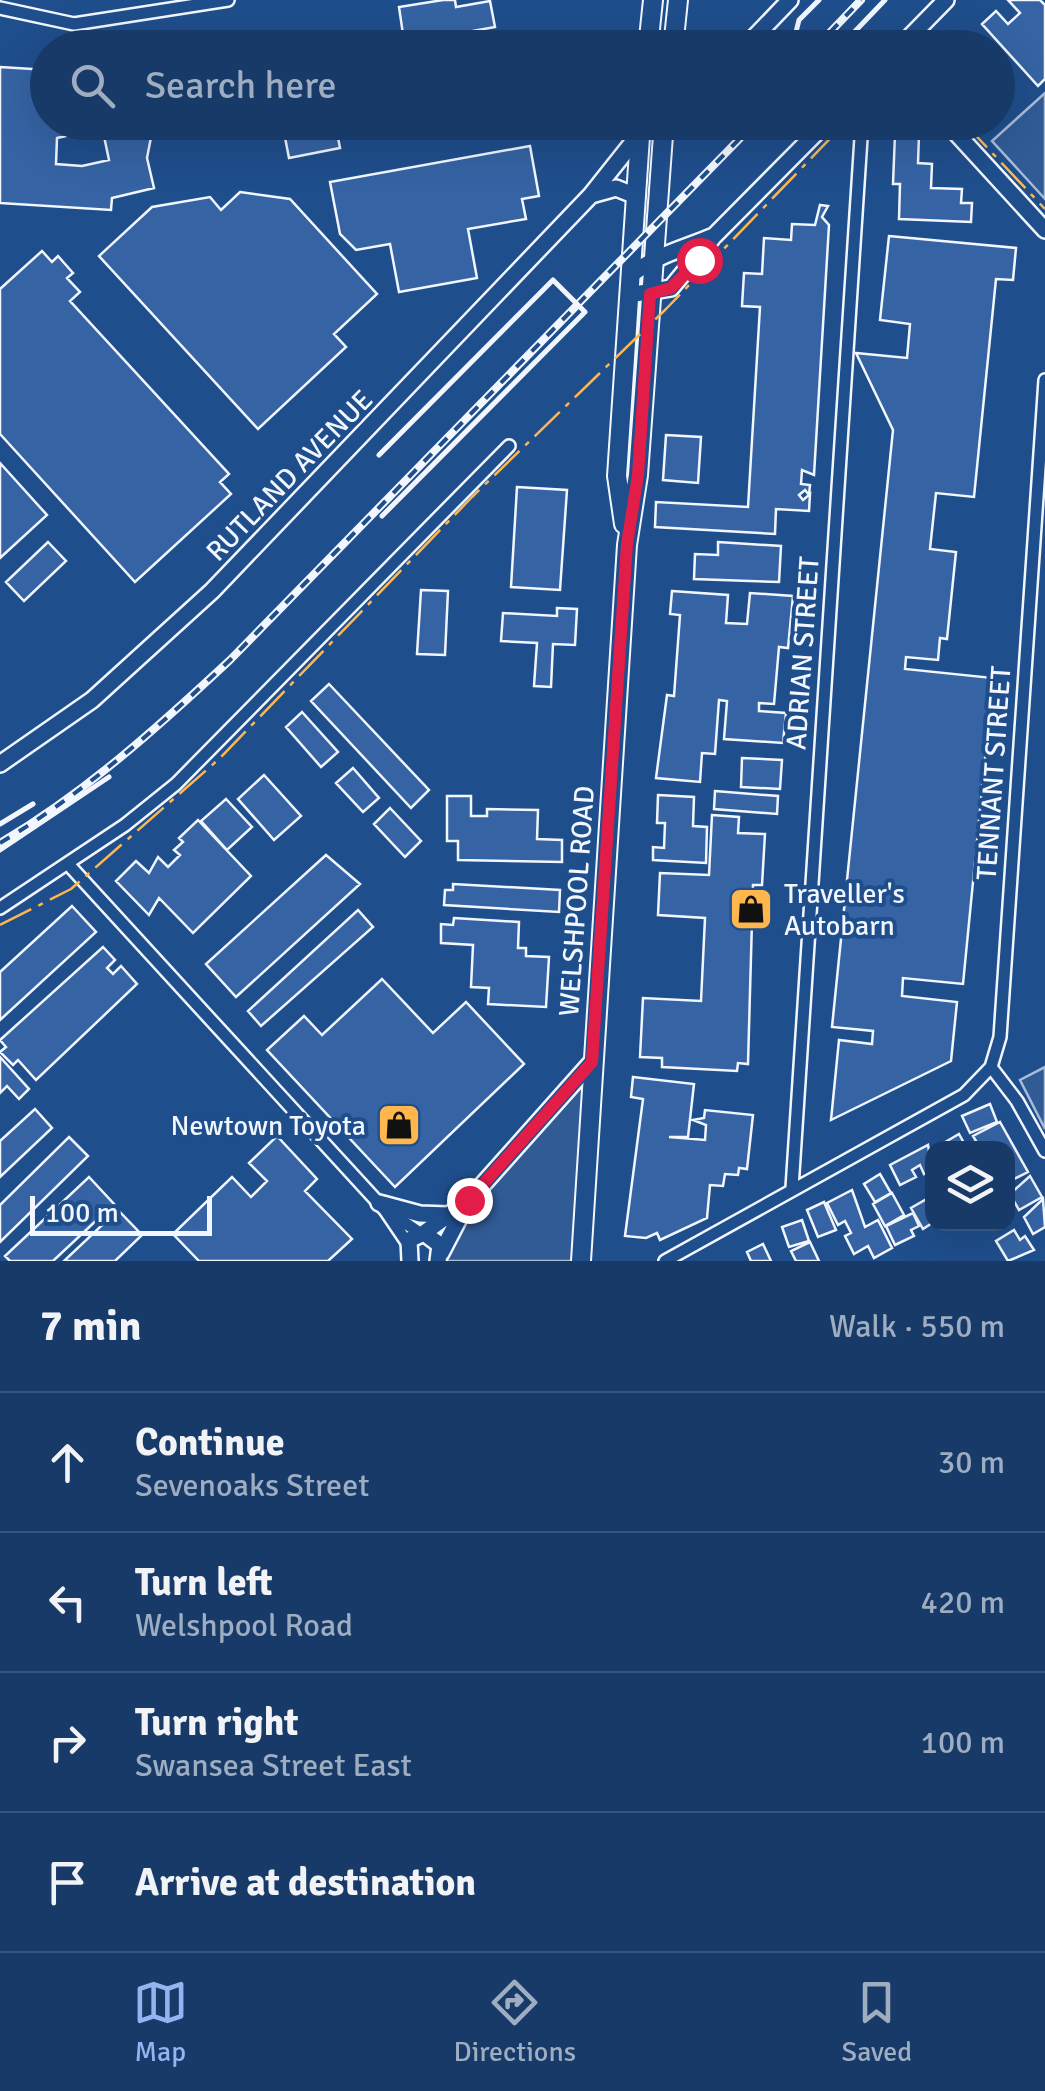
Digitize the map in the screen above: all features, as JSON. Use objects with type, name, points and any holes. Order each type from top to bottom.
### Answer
[{"type":"main road","points":[[650,30],[653,0]]},
{"type":"main road","points":[[675,30],[678,0]]},
{"type":"main road","name":"WELSHPOOL ROAD","points":[[627,544],[617,476],[640,140]]},
{"type":"main road","name":"WELSHPOOL ROAD","points":[[581,1261],[627,544],[638,475],[663,140]]},
{"type":"street","points":[[0,8],[74,24],[228,0]]},
{"type":"street","points":[[761,30],[790,0]]},
{"type":"street","points":[[917,30],[946,0]]},
{"type":"street","name":"RUTLAND AVENUE","points":[[0,764],[92,700],[212,591],[590,195],[631,140]]},
{"type":"street","points":[[714,236],[669,255],[654,256],[630,286],[650,294],[671,288],[714,236],[809,140]]},
{"type":"street","name":"ADRIAN STREET","points":[[792,1188],[861,140]]},
{"type":"street","points":[[962,140],[1045,230]]},
{"type":"street","points":[[590,195],[616,188],[636,196]]},
{"type":"street","name":"TENNANT STREET","points":[[990,1067],[1000,1037],[1045,380]]},
{"type":"street","points":[[0,908],[68,864],[176,784],[509,446]]},
{"type":"street","points":[[68,864],[382,1206],[412,1248]]},
{"type":"street","points":[[412,1248],[469,1200],[592,1062]]},
{"type":"street","points":[[665,1261],[964,1095],[990,1067],[1018,1101],[1045,1151]]},
{"type":"street","points":[[440,1258],[469,1200]]},
{"type":"street","points":[[382,1206],[448,1215]]},
{"type":"street","points":[[412,1248],[436,1238],[440,1258]]},
{"type":"shaded area","points":[[1045,93],[1045,199],[992,141],[1015,140],[1015,120]]},
{"type":"shaded area","points":[[592,1062],[581,1261],[445,1261],[441,1253],[471,1197]]},
{"type":"shaded area","points":[[1045,1067],[1045,1129],[1020,1080]]},
{"type":"building","points":[[443,0],[455,0],[456,7],[490,1],[495,27],[402,30],[399,7]]},
{"type":"building","points":[[1008,0],[1040,0],[1045,5],[1045,79],[1038,86],[1015,61],[1015,30],[987,30],[982,24],[996,11],[1008,24],[1020,13]]},
{"type":"building","points":[[0,67],[30,69],[30,140],[57,140],[56,164],[82,166],[109,160],[105,140],[150,140],[147,158],[154,188],[112,198],[111,210],[0,203]]},
{"type":"building","points":[[286,140],[338,140],[340,148],[289,158]]},
{"type":"building","points":[[895,140],[919,140],[918,163],[932,164],[931,188],[962,189],[961,203],[972,203],[971,222],[899,219],[900,184],[893,184]]},
{"type":"building","points":[[530,146],[539,196],[522,199],[526,219],[468,229],[477,278],[399,292],[390,244],[356,250],[340,234],[330,182]]},
{"type":"building","points":[[240,192],[290,199],[377,294],[334,334],[346,347],[258,429],[99,256],[152,207],[210,197],[221,210]]},
{"type":"building","points":[[820,205],[828,206],[822,217],[829,225],[814,475],[802,470],[801,484],[810,485],[809,511],[776,509],[775,534],[655,527],[656,502],[748,507],[760,307],[742,306],[744,273],[762,274],[764,238],[791,240],[792,224],[815,225]]},
{"type":"building","points":[[889,236],[1016,248],[1013,280],[996,279],[974,497],[936,493],[930,549],[956,552],[947,639],[940,638],[938,660],[906,657],[905,669],[993,678],[963,984],[903,978],[902,996],[957,1002],[951,1061],[831,1120],[839,1040],[872,1044],[873,1031],[832,1027],[893,430],[856,353],[907,358],[910,324],[880,320]]},
{"type":"building","points":[[42,251],[52,262],[58,256],[73,273],[67,278],[80,292],[70,301],[229,474],[220,482],[231,494],[135,582],[0,434],[0,289]]},
{"type":"building","points":[[666,435],[701,437],[698,483],[663,480]]},
{"type":"building","points":[[0,463],[47,515],[0,558]]},
{"type":"building","points":[[517,487],[567,490],[560,590],[511,587]]},
{"type":"building","points":[[48,542],[66,561],[24,601],[6,582]]},
{"type":"building","points":[[718,542],[781,546],[779,582],[694,579],[695,554],[718,555]]},
{"type":"building","points":[[421,590],[448,591],[445,655],[417,654]]},
{"type":"building","points":[[672,591],[728,595],[726,623],[747,624],[750,593],[793,596],[788,648],[779,647],[774,704],[759,703],[759,711],[786,713],[783,743],[724,739],[727,701],[719,700],[715,754],[702,753],[700,782],[656,778],[667,695],[674,696],[680,615],[670,614]]},
{"type":"building","points":[[557,608],[577,609],[575,645],[553,644],[551,687],[534,686],[537,643],[501,641],[503,613],[557,616]]},
{"type":"building","points":[[329,684],[429,790],[411,808],[311,701]]},
{"type":"building","points":[[302,712],[338,752],[321,767],[286,727]]},
{"type":"building","points":[[742,758],[782,760],[780,789],[741,787]]},
{"type":"building","points":[[353,768],[379,798],[363,812],[336,783]]},
{"type":"building","points":[[264,775],[301,816],[274,840],[238,799]]},
{"type":"building","points":[[715,791],[778,796],[777,814],[714,809]]},
{"type":"building","points":[[658,795],[694,797],[693,826],[707,827],[706,863],[653,860],[653,847],[664,848],[665,823],[657,823]]},
{"type":"building","points":[[447,796],[471,796],[471,816],[487,816],[487,809],[538,810],[537,839],[562,840],[562,862],[458,860],[458,841],[447,841]]},
{"type":"building","points":[[226,799],[252,827],[227,850],[201,821]]},
{"type":"building","points":[[390,808],[421,841],[405,857],[374,824]]},
{"type":"building","points":[[712,815],[739,817],[738,833],[765,834],[762,885],[753,885],[748,1064],[738,1063],[737,1071],[662,1067],[662,1058],[640,1057],[643,998],[701,1001],[705,918],[658,915],[660,873],[709,875]]},
{"type":"building","points":[[198,820],[251,876],[193,933],[159,898],[149,915],[116,881],[136,861],[149,873],[158,857],[168,867],[180,855],[174,850],[183,842],[179,838]]},
{"type":"building","points":[[326,855],[360,884],[236,997],[206,964]]},
{"type":"building","points":[[453,884],[560,890],[559,912],[444,905],[445,890],[453,890]]},
{"type":"building","points":[[72,906],[96,932],[0,1020],[0,972]]},
{"type":"building","points":[[358,910],[373,927],[261,1026],[248,1011]]},
{"type":"building","points":[[454,918],[519,922],[518,948],[526,948],[526,956],[549,957],[546,1007],[488,1004],[489,988],[471,987],[473,945],[441,943],[441,924],[453,925]]},
{"type":"building","points":[[103,947],[115,960],[107,968],[113,974],[121,966],[137,984],[36,1080],[18,1060],[13,1065],[0,1052],[6,1047],[0,1040]]},
{"type":"building","name":"Newtown Toyota","points":[[382,979],[433,1033],[466,1002],[524,1064],[395,1187],[267,1050],[304,1016],[322,1035]]},
{"type":"building","points":[[0,1057],[29,1089],[19,1099],[7,1086],[0,1093]]},
{"type":"building","points":[[633,1077],[694,1084],[688,1137],[669,1137],[705,1140],[706,1125],[693,1120],[704,1118],[705,1110],[753,1115],[747,1169],[739,1168],[738,1175],[725,1174],[723,1186],[710,1185],[707,1218],[660,1240],[657,1233],[646,1238],[625,1236],[643,1099],[631,1097]]},
{"type":"building","points":[[990,1104],[997,1122],[970,1133],[962,1116]]},
{"type":"building","points":[[35,1109],[52,1128],[0,1177],[0,1141]]},
{"type":"building","points":[[1000,1122],[1011,1141],[976,1141],[973,1136]]},
{"type":"building","points":[[277,1136],[317,1179],[305,1191],[352,1239],[328,1261],[199,1261],[173,1234],[232,1177],[251,1197],[267,1181],[249,1163]]},
{"type":"building","points":[[69,1137],[88,1156],[0,1242],[0,1205]]},
{"type":"building","points":[[925,1147],[925,1174],[920,1165],[912,1170],[916,1177],[900,1185],[890,1165]]},
{"type":"building","points":[[1015,1149],[1028,1172],[1015,1178]]},
{"type":"building","points":[[880,1174],[891,1193],[875,1202],[864,1184]]},
{"type":"building","points":[[1030,1176],[1042,1197],[1019,1210],[1015,1190]]},
{"type":"building","points":[[89,1177],[114,1204],[53,1261],[10,1261],[5,1256]]},
{"type":"building","points":[[852,1190],[865,1227],[878,1220],[892,1248],[874,1258],[868,1246],[854,1254],[845,1236],[851,1233],[845,1221],[838,1225],[827,1203]]},
{"type":"building","points":[[892,1193],[904,1215],[885,1226],[873,1204]]},
{"type":"building","points":[[1043,1199],[1045,1227],[1033,1234],[1024,1217]]},
{"type":"building","points":[[925,1200],[923,1229],[911,1208]]},
{"type":"building","points":[[824,1202],[836,1230],[818,1237],[807,1210]]},
{"type":"building","points":[[118,1210],[142,1235],[115,1261],[64,1261]]},
{"type":"building","points":[[913,1213],[919,1226],[911,1230],[914,1236],[895,1245],[886,1226]]},
{"type":"building","points":[[802,1220],[809,1241],[789,1247],[782,1227]]},
{"type":"building","points":[[1015,1231],[1020,1240],[1025,1236],[1034,1250],[1008,1261],[996,1241]]},
{"type":"building","points":[[810,1242],[819,1261],[796,1261],[791,1251]]},
{"type":"building","points":[[763,1244],[771,1261],[751,1261],[747,1252]]},
{"type":"railway","points":[[832,30],[861,0]]},
{"type":"railway","points":[[0,843],[91,781],[230,660],[738,140]]},
{"type":"wall","points":[[796,30],[799,20],[819,0]]},
{"type":"wall","points":[[856,30],[885,0]]},
{"type":"wall","points":[[379,455],[553,280],[585,312],[382,516]]},
{"type":"wall","points":[[0,850],[109,777]]},
{"type":"wall","points":[[0,824],[33,804]]},
{"type":"power","points":[[0,925],[71,889],[219,759],[472,497],[666,309],[829,140]]},
{"type":"power","points":[[980,140],[1045,209]]},
{"type":"place","name":"Traveller's Autobarn","points":[[751,909]]},
{"type":"place","name":"Newtown Toyota","points":[[399,1125]]},
{"type":"route","points":[[469,1200],[592,1062],[627,544],[638,475],[650,294],[671,288],[699,260]]}]
